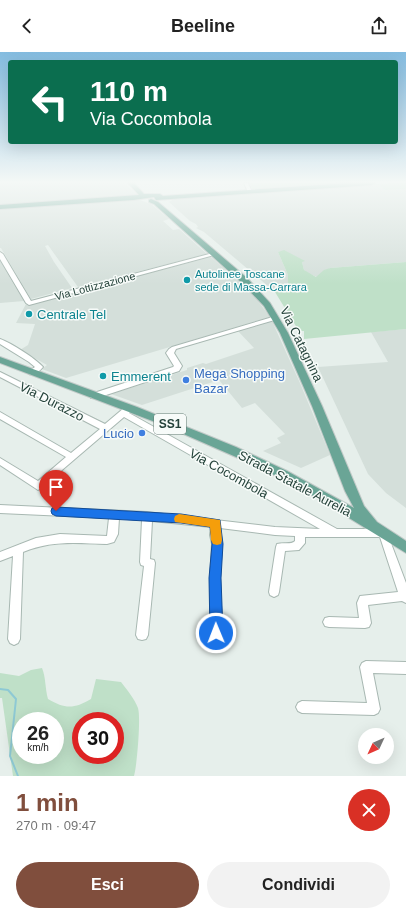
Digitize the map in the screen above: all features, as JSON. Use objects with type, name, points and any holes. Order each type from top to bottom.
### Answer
[{"type":"main road","name":"Via Catagnina","points":[[171,217],[215,254],[261,297],[276,318],[317,406],[354,496],[365,517],[383,533]]},
{"type":"main road","name":"Strada Statale Aurelia","points":[[0,360],[94,396],[126,411],[199,435],[267,465],[333,502],[406,548]]},
{"type":"main road","points":[[333,502],[344,502],[349,496],[354,496],[378,523],[406,541]]},
{"type":"street","name":"Via Lottizzazione","points":[[0,254],[29,303],[215,254]]},
{"type":"street","points":[[94,396],[176,369],[178,366],[170,353],[174,348],[276,318]]},
{"type":"street","points":[[0,341],[28,357],[39,367],[32,372]]},
{"type":"street","name":"Via Durazzo","points":[[0,374],[105,428]]},
{"type":"street","points":[[1,463],[38,486],[126,411]]},
{"type":"street","name":"Via Cocombola","points":[[126,411],[334,533]]},
{"type":"street","points":[[0,415],[72,457]]},
{"type":"street","name":"Via Cocombola","points":[[0,509],[147,516],[275,531],[383,533]]},
{"type":"street","points":[[0,557],[18,551],[36,542],[60,538],[111,539],[113,534],[114,514]]},
{"type":"street","points":[[142,635],[150,563],[145,562],[147,516]]},
{"type":"street","points":[[216,524],[216,633]]},
{"type":"street","points":[[274,592],[281,547],[295,547],[300,543],[300,532]]},
{"type":"street","points":[[329,622],[365,622],[362,603],[364,600],[405,597],[383,533]]},
{"type":"street","points":[[14,639],[18,551]]},
{"type":"street","points":[[302,707],[374,709],[366,667],[406,668]]},
{"type":"shaded area","points":[[0,217],[166,217],[169,219],[163,221],[173,230],[179,229],[207,254],[78,287],[48,245],[45,246],[72,288],[31,299],[0,248]]},
{"type":"shaded area","points":[[185,217],[406,217],[406,262],[330,268],[317,277],[307,273],[304,270],[302,262],[284,251],[278,252],[288,275],[288,284],[275,292],[204,232],[196,228],[198,227],[196,224]]},
{"type":"shaded area","points":[[211,257],[252,293],[270,317],[66,378],[42,369],[47,365],[20,350],[28,345],[35,324],[16,323],[27,302],[30,304]]},
{"type":"shaded area","points":[[0,261],[14,285],[24,301],[0,303]]},
{"type":"shaded area","points":[[272,321],[330,455],[301,468],[263,451],[281,443],[277,438],[285,434],[255,403],[242,408],[219,380],[142,405],[111,394],[187,370],[187,368],[203,363],[206,364],[254,348],[237,330]]},
{"type":"shaded area","points":[[406,329],[406,508],[386,493],[368,474],[318,367],[388,362],[371,332]]},
{"type":"green space","points":[[284,250],[305,261],[302,262],[304,270],[316,277],[324,270],[330,268],[406,262],[406,329],[304,339],[304,331],[299,331],[275,292],[288,284],[288,275],[278,252]]},
{"type":"green space","points":[[42,668],[48,699],[65,706],[80,705],[91,699],[96,679],[121,682],[130,694],[138,708],[139,713],[138,742],[134,776],[13,776],[2,698],[0,698],[0,673],[19,676],[31,670]]},
{"type":"waterway","points":[[0,689],[8,690],[16,699],[10,756],[18,776]]},
{"type":"slow traffic","points":[[179,519],[216,524],[215,534],[217,540]]},
{"type":"place","name":"Autolinee Toscane sede di Massa-Carrara","points":[[187,280]]},
{"type":"place","name":"Centrale Tel","points":[[29,314]]},
{"type":"place","name":"Emmerent","points":[[103,376]]},
{"type":"place","name":"Mega Shopping Bazar","points":[[186,380]]},
{"type":"place","name":"Lucio","points":[[142,433]]},
{"type":"route","points":[[56,511],[181,519],[216,524],[216,633]]}]
